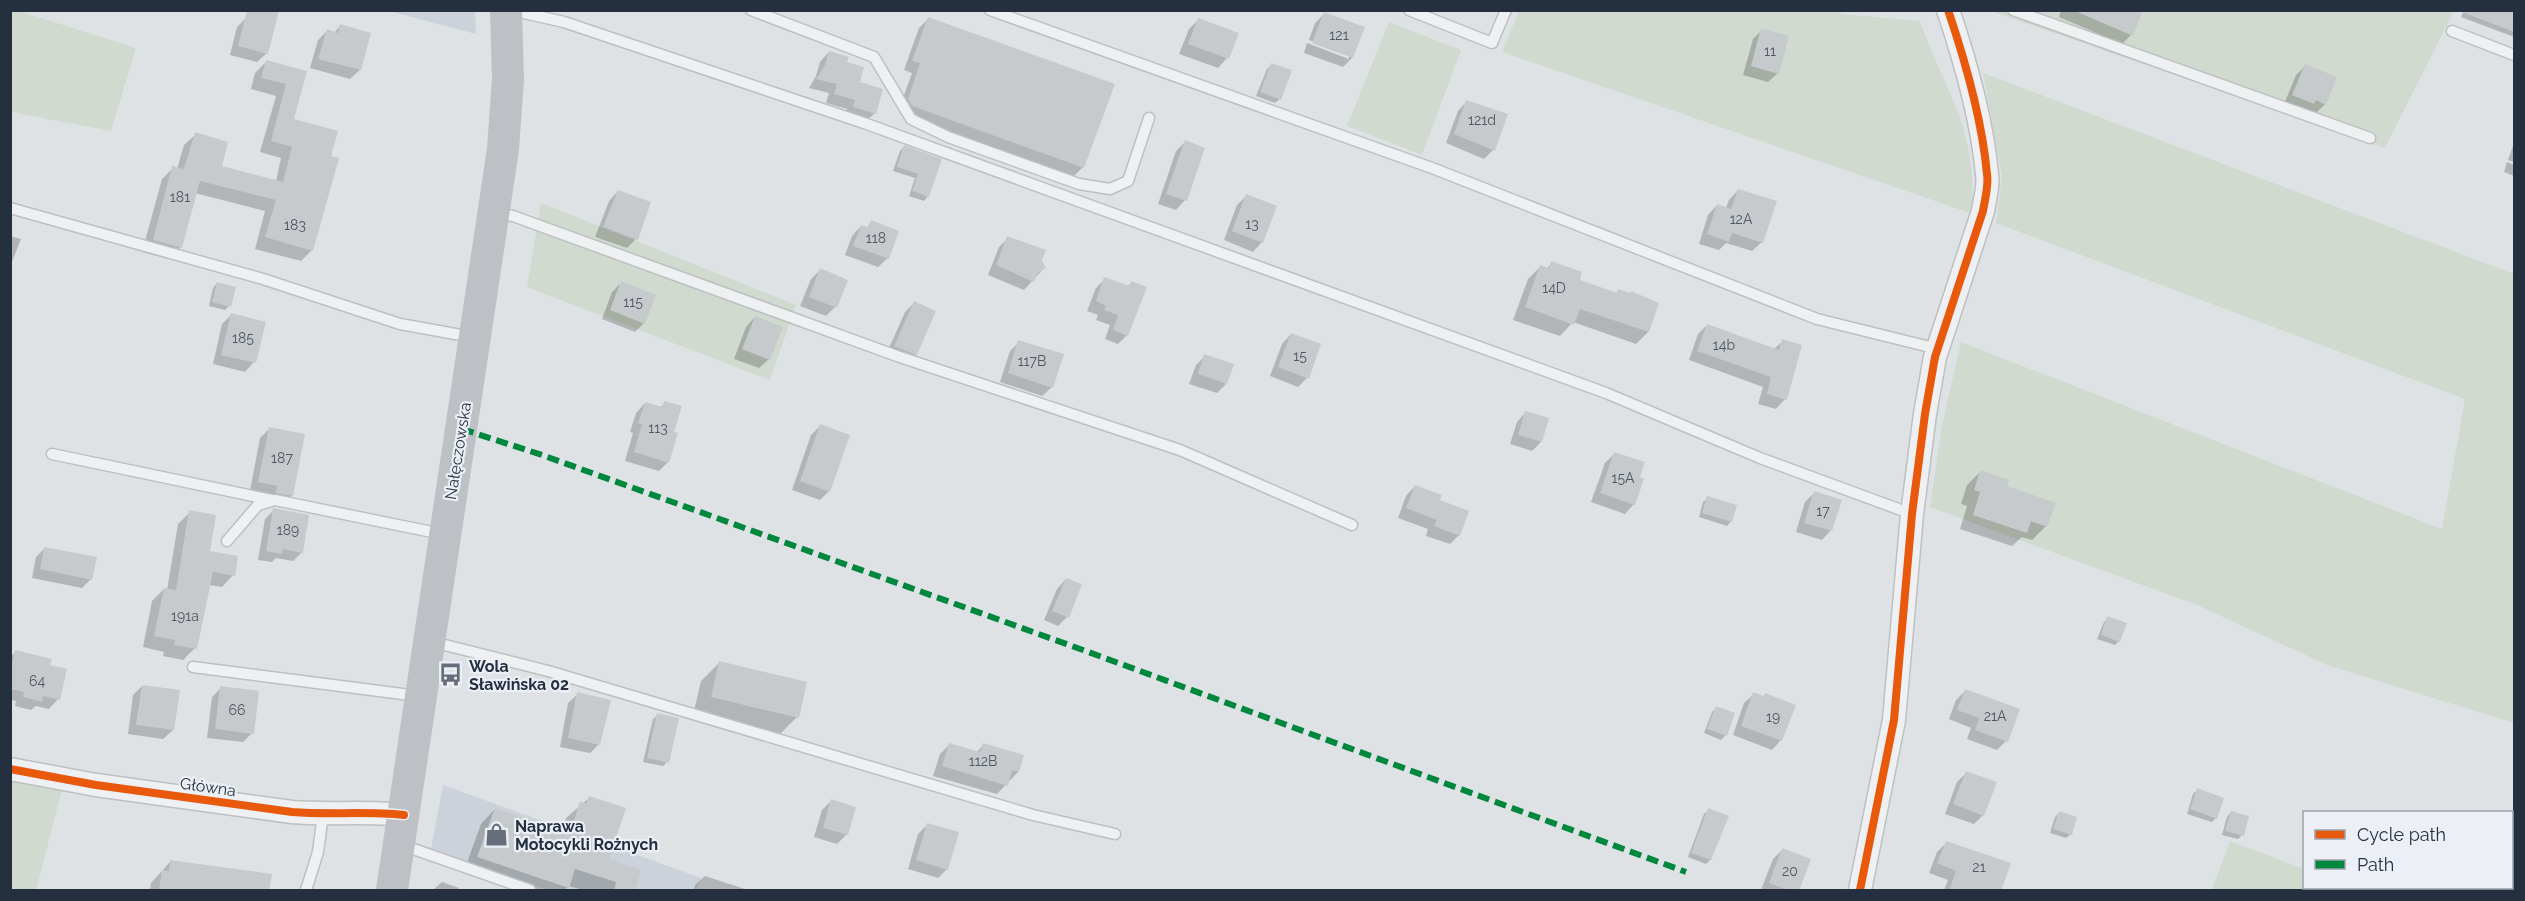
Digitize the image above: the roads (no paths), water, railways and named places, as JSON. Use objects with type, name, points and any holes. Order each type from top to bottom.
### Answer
[{"type":"main road","name":"Nałęczowska","points":[[392,891],[494,212],[507,107],[506,10]]},
{"type":"street","points":[[1860,891],[1894,720],[1912,514],[1925,414],[1938,349],[1983,210],[1988,175],[1960,46],[1948,10]]},
{"type":"street","name":"Główna","points":[[10,769],[96,785],[264,809],[323,814],[371,812],[401,830]]},
{"type":"lane","points":[[510,10],[564,22],[864,123],[1606,393],[1760,458],[1912,514]]},
{"type":"lane","points":[[751,10],[874,57],[911,119],[948,136],[1079,184],[1110,189],[1128,181],[1149,118]]},
{"type":"lane","points":[[990,10],[1432,168],[1817,319],[1938,349]]},
{"type":"lane","points":[[1409,10],[1492,43],[1506,10]]},
{"type":"lane","points":[[2013,10],[2370,138]]},
{"type":"lane","points":[[2452,32],[2514,55]]},
{"type":"lane","points":[[10,208],[263,279],[400,324],[475,338]]},
{"type":"lane","points":[[494,212],[524,220],[897,356],[1180,450],[1352,525]]},
{"type":"lane","points":[[52,454],[446,535]]},
{"type":"lane","points":[[227,541],[258,505],[275,500]]},
{"type":"lane","points":[[430,641],[548,670],[1033,815],[1114,834]]},
{"type":"lane","points":[[194,667],[422,696]]},
{"type":"lane","points":[[306,891],[318,852],[323,814]]},
{"type":"lane","points":[[401,830],[530,891]]},
{"type":"place","name":"Wola Sławińska 02","points":[[451,675]]},
{"type":"place","name":"Naprawa Motocykli Rożnych","points":[[497,835]]}]
